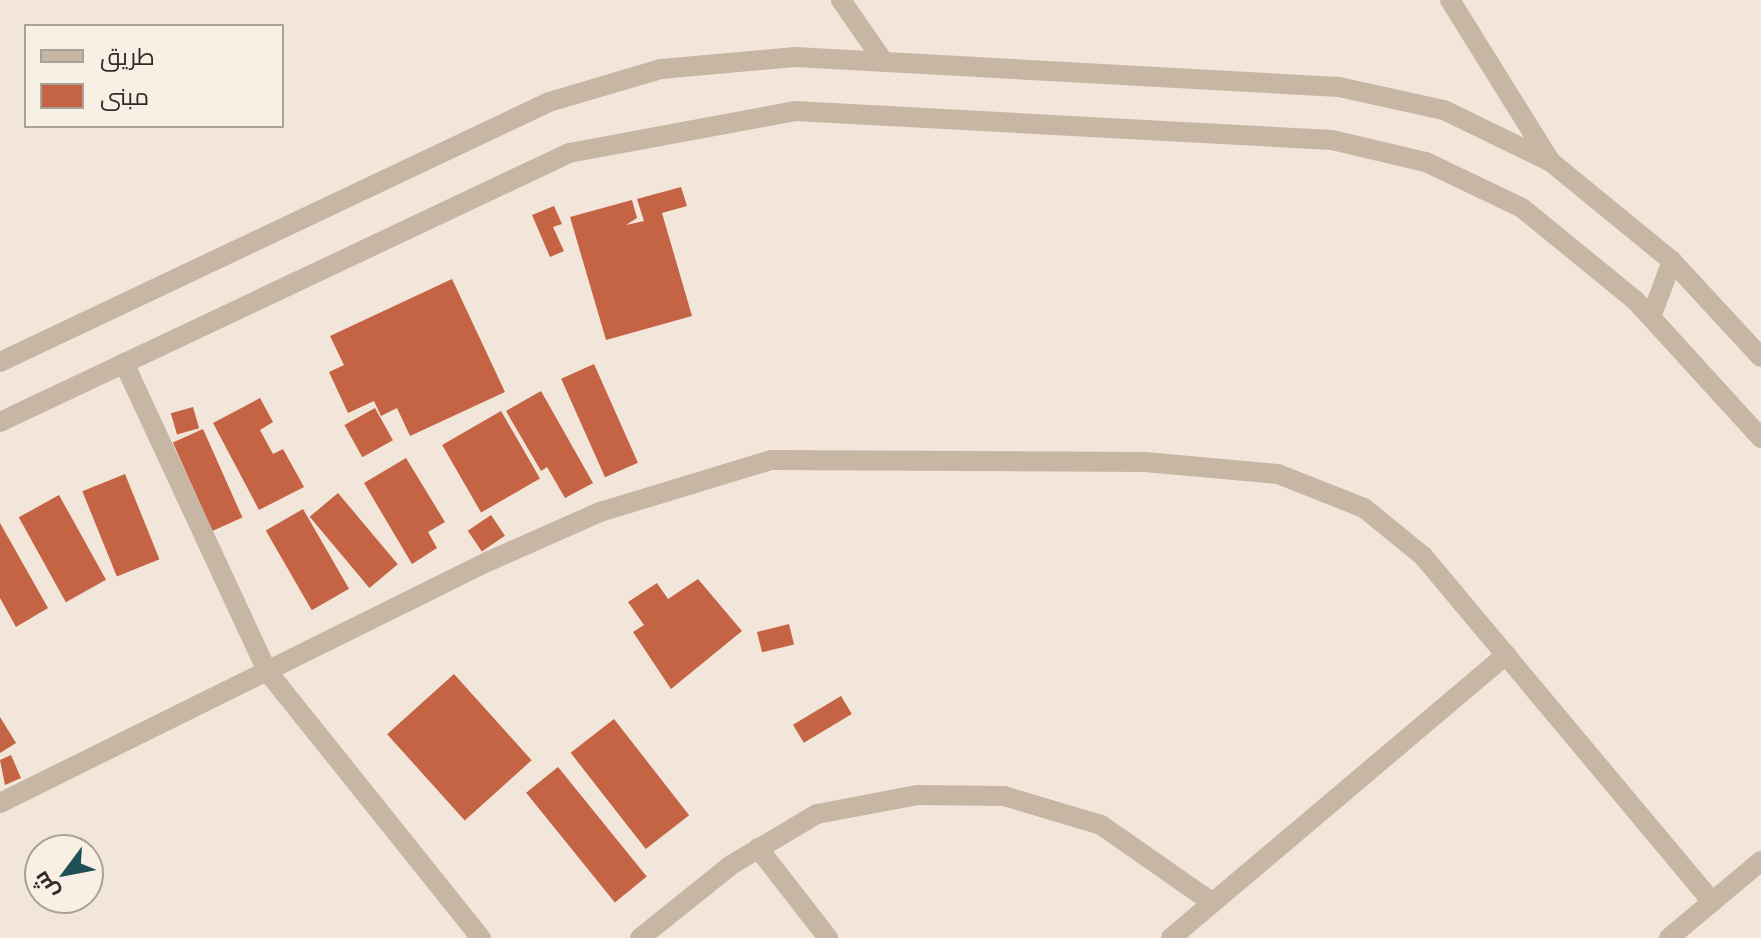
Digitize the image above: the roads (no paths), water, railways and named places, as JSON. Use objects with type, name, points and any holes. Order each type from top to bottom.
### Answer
[{"type":"street","points":[[841,0],[884,62]]},
{"type":"street","points":[[1450,0],[1551,162]]},
{"type":"street","points":[[0,362],[549,102],[661,69],[795,57],[1339,87],[1444,110],[1551,162],[1672,261],[1761,357]]},
{"type":"street","points":[[0,422],[569,153],[796,111],[1332,140],[1426,162],[1522,208],[1651,317],[1761,438]]},
{"type":"street","points":[[1651,317],[1672,261]]},
{"type":"street","points":[[124,363],[267,671],[481,938]]},
{"type":"street","points":[[0,803],[600,512],[771,460],[1145,462],[1278,474],[1364,508],[1423,556],[1712,902]]},
{"type":"street","points":[[1171,938],[1506,655]]},
{"type":"street","points":[[640,938],[758,848],[817,814],[918,795],[1004,796],[1101,825],[1213,903]]},
{"type":"street","points":[[758,848],[828,938]]},
{"type":"street","points":[[1669,938],[1761,861]]}]
